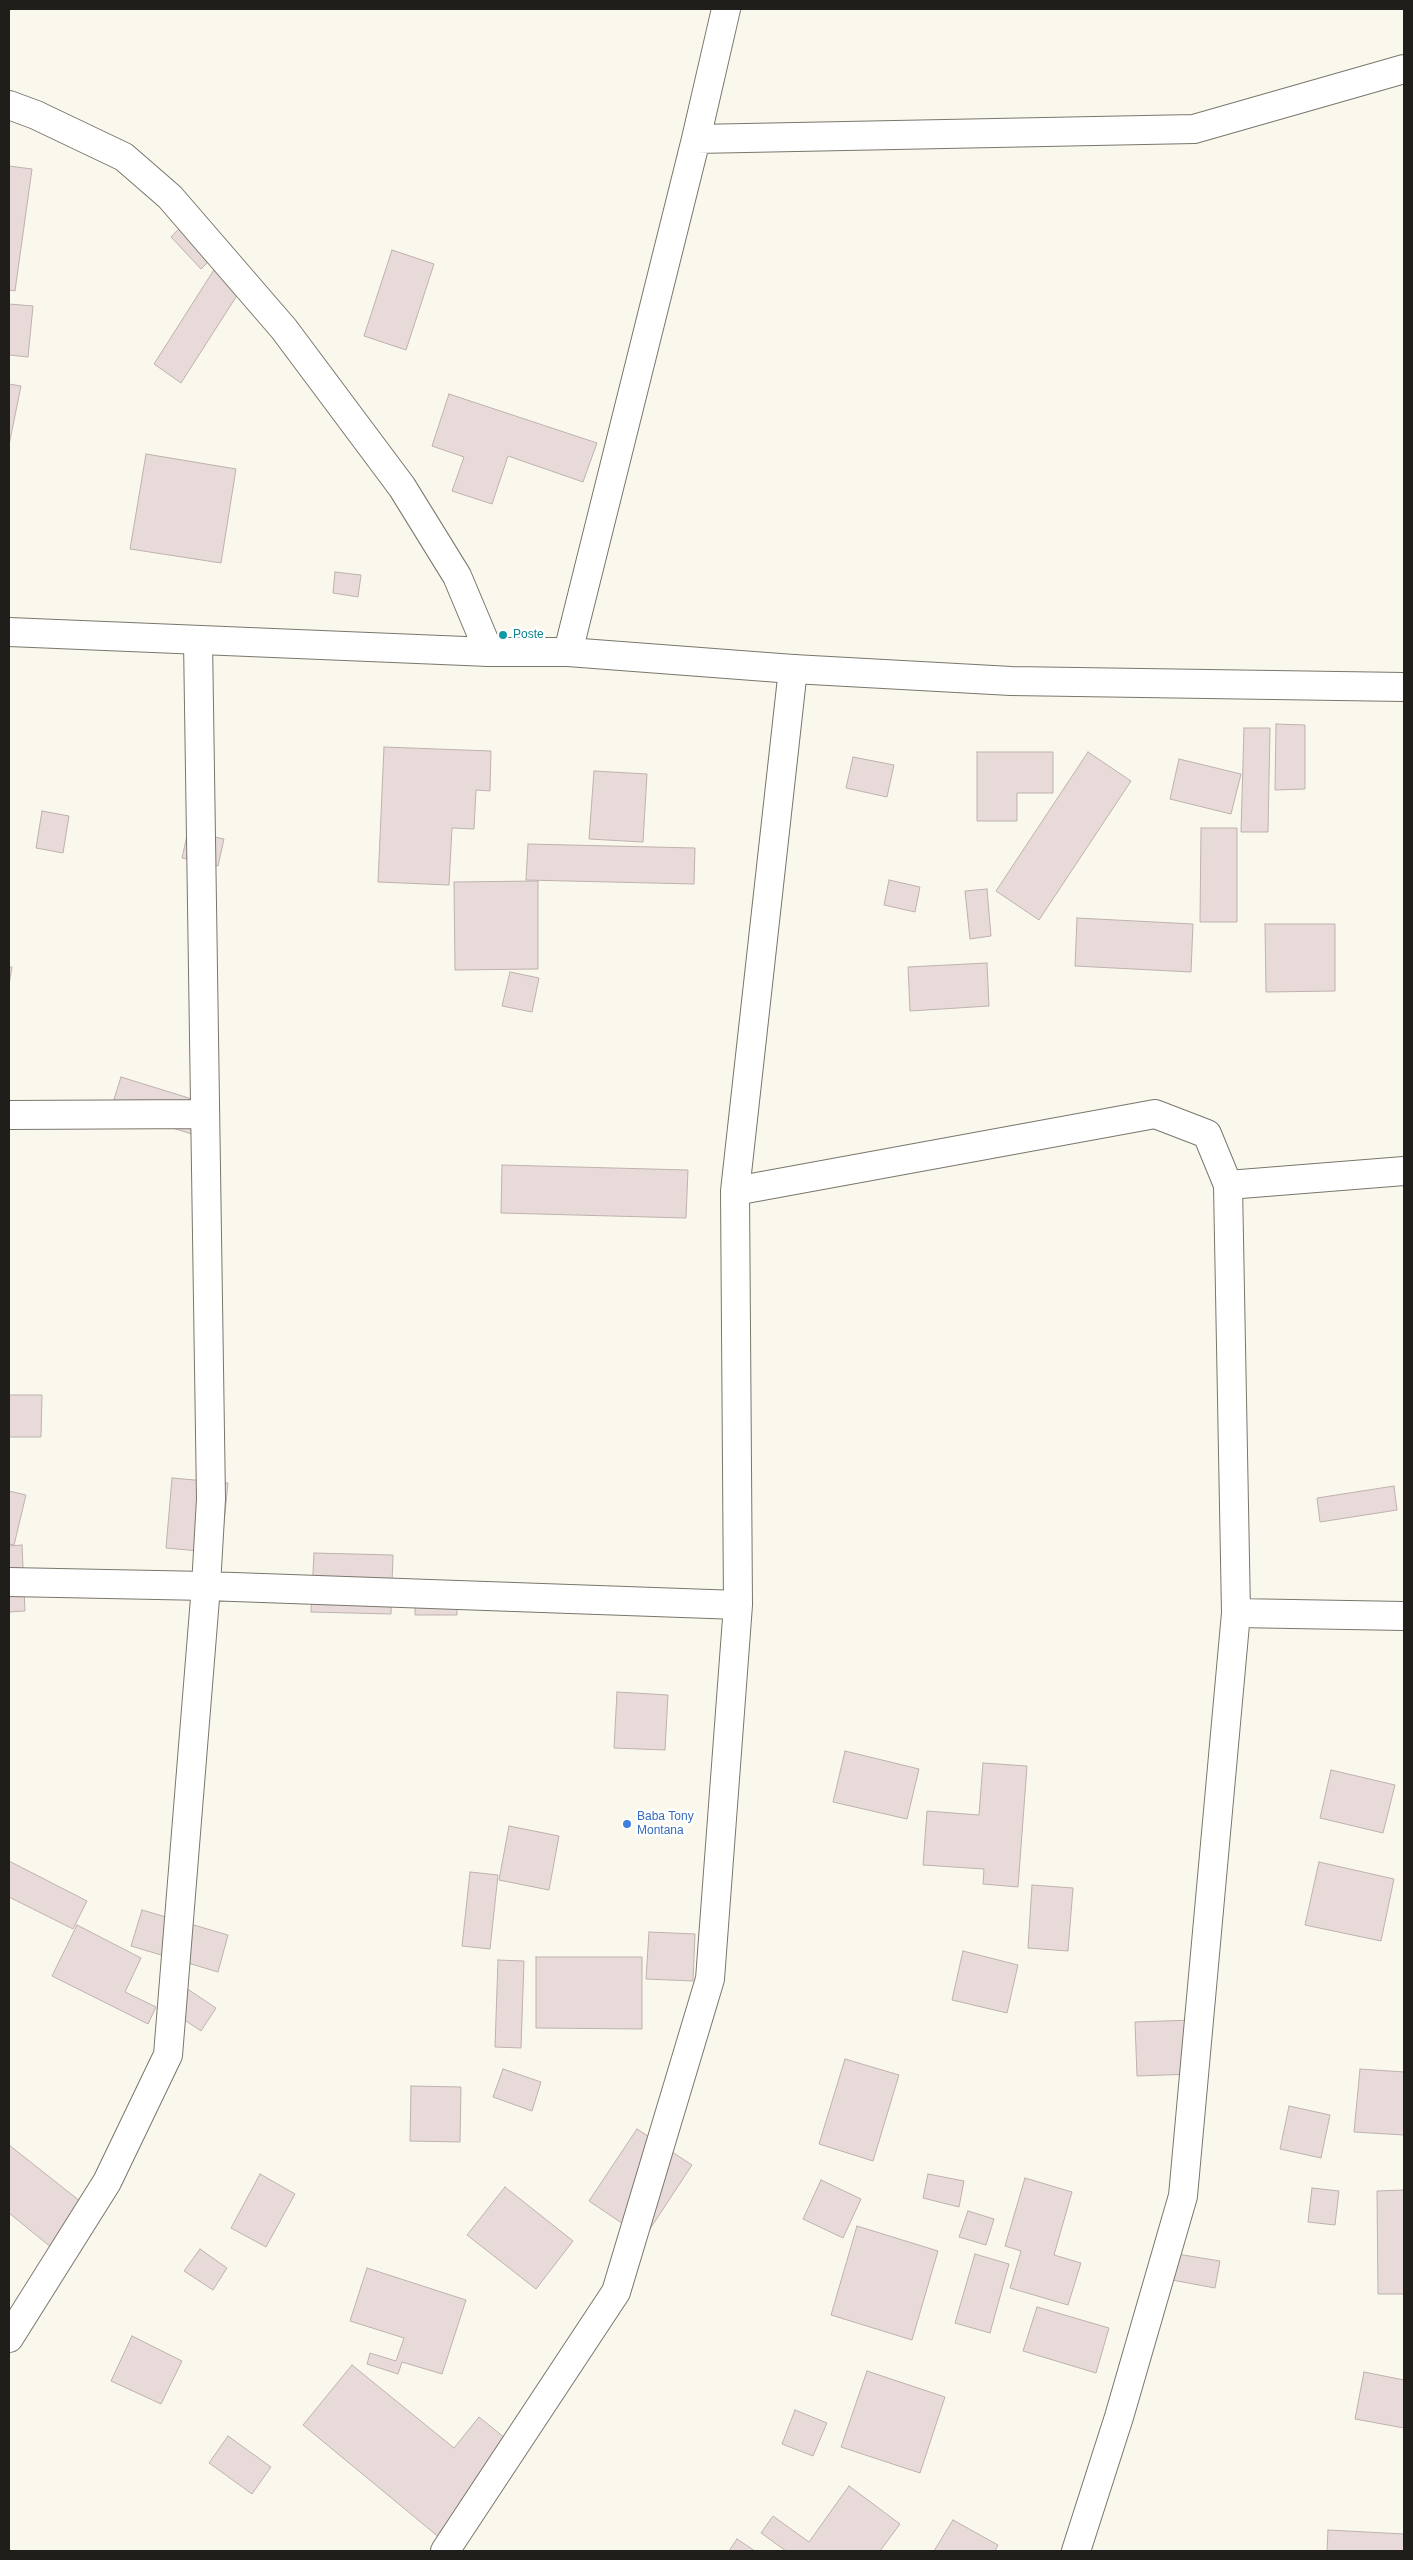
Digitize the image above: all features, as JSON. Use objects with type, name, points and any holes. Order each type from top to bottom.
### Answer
[{"type":"street","points":[[568,652],[696,139],[726,9]]},
{"type":"street","points":[[696,139],[1194,129],[1404,69]]},
{"type":"street","points":[[9,105],[36,115],[124,157],[176,205],[284,329],[402,487],[457,576],[489,652]]},
{"type":"street","points":[[9,632],[489,652],[568,652],[793,669],[1011,682],[1404,687]]},
{"type":"street","points":[[9,2338],[107,2182],[168,2055],[206,1586],[211,1499],[198,640]]},
{"type":"street","points":[[445,2551],[616,2292],[710,1979],[738,1605],[735,1191],[793,669]]},
{"type":"street","points":[[9,1115],[204,1114]]},
{"type":"street","points":[[735,1191],[1155,1114],[1207,1134],[1228,1185],[1236,1612],[1183,2196],[1119,2417],[1076,2551]]},
{"type":"street","points":[[1228,1185],[1404,1171]]},
{"type":"street","points":[[9,1582],[206,1586],[738,1605]]},
{"type":"street","points":[[1236,1612],[1404,1616]]},
{"type":"building","points":[[9,166],[32,169],[15,291],[9,290]]},
{"type":"building","points":[[190,217],[221,249],[201,269],[171,237]]},
{"type":"building","points":[[392,250],[434,264],[406,350],[364,336]]},
{"type":"building","points":[[224,254],[252,272],[181,383],[154,364]]},
{"type":"building","points":[[9,304],[33,306],[28,357],[9,355]]},
{"type":"building","points":[[9,384],[21,386],[9,445]]},
{"type":"building","points":[[449,394],[597,443],[583,482],[508,456],[492,504],[452,491],[464,457],[432,446]]},
{"type":"building","points":[[146,454],[236,469],[221,563],[130,549]]},
{"type":"building","points":[[335,572],[361,575],[358,597],[333,593]]},
{"type":"building","points":[[1276,724],[1305,725],[1305,789],[1275,790]]},
{"type":"building","points":[[1244,728],[1270,728],[1268,832],[1241,832]]},
{"type":"building","points":[[384,747],[491,751],[490,791],[476,790],[474,829],[452,828],[449,885],[378,882]]},
{"type":"building","points":[[977,752],[1053,752],[1053,793],[1017,793],[1017,821],[977,821]]},
{"type":"building","points":[[1088,752],[1131,781],[1039,920],[996,891]]},
{"type":"building","points":[[853,757],[894,765],[887,797],[846,788]]},
{"type":"building","points":[[1179,759],[1241,774],[1231,814],[1170,799]]},
{"type":"building","points":[[594,771],[647,774],[643,842],[589,839]]},
{"type":"building","points":[[42,811],[69,816],[63,853],[36,848]]},
{"type":"building","points":[[1201,828],[1237,828],[1237,922],[1200,922]]},
{"type":"building","points":[[188,831],[224,839],[218,866],[182,858]]},
{"type":"building","points":[[528,844],[695,848],[694,884],[526,880]]},
{"type":"building","points":[[889,880],[920,887],[915,912],[884,905]]},
{"type":"building","points":[[538,881],[538,969],[455,970],[454,882]]},
{"type":"building","points":[[987,889],[991,936],[970,939],[965,891]]},
{"type":"building","points":[[1077,918],[1193,924],[1191,972],[1075,966]]},
{"type":"building","points":[[1265,924],[1335,924],[1335,991],[1266,992]]},
{"type":"building","points":[[987,963],[989,1006],[910,1011],[908,967]]},
{"type":"building","points":[[9,967],[12,967],[9,985]]},
{"type":"building","points":[[510,972],[539,978],[532,1012],[502,1006]]},
{"type":"building","points":[[121,1077],[205,1103],[195,1135],[111,1109]]},
{"type":"building","points":[[502,1165],[688,1170],[686,1218],[501,1213]]},
{"type":"building","points":[[9,1395],[42,1395],[41,1437],[9,1437]]},
{"type":"building","points":[[172,1478],[228,1483],[221,1553],[166,1548]]},
{"type":"building","points":[[1394,1486],[1397,1510],[1320,1522],[1317,1498]]},
{"type":"building","points":[[9,1491],[26,1495],[14,1545],[9,1544]]},
{"type":"building","points":[[22,1545],[25,1611],[9,1612],[9,1546]]},
{"type":"building","points":[[314,1553],[393,1555],[391,1614],[311,1612]]},
{"type":"building","points":[[456,1583],[457,1615],[415,1615],[415,1584]]},
{"type":"building","points":[[617,1692],[668,1695],[665,1750],[614,1748]]},
{"type":"building","points":[[845,1751],[919,1769],[907,1819],[833,1802]]},
{"type":"building","points":[[983,1763],[1027,1766],[1018,1887],[983,1884],[984,1869],[923,1865],[927,1811],[979,1815]]},
{"type":"building","points":[[1331,1770],[1395,1785],[1383,1833],[1320,1818]]},
{"type":"building","points":[[509,1826],[559,1836],[549,1890],[499,1880]]},
{"type":"building","points":[[9,1861],[87,1901],[73,1929],[9,1897]]},
{"type":"building","points":[[1319,1862],[1394,1879],[1381,1941],[1305,1925]]},
{"type":"building","points":[[470,1872],[498,1875],[490,1949],[462,1946]]},
{"type":"building","points":[[1032,1885],[1073,1888],[1068,1951],[1028,1948]]},
{"type":"building","points":[[142,1910],[228,1935],[218,1972],[131,1946]]},
{"type":"building","points":[[77,1925],[141,1958],[125,1992],[156,2007],[148,2024],[52,1976]]},
{"type":"building","points":[[649,1932],[695,1934],[693,1981],[646,1979]]},
{"type":"building","points":[[963,1951],[1018,1965],[1007,2013],[952,2000]]},
{"type":"building","points":[[536,1957],[642,1957],[642,2029],[536,2028]]},
{"type":"building","points":[[498,1960],[524,1961],[521,2048],[495,2047]]},
{"type":"building","points":[[183,1986],[216,2008],[201,2031],[168,2009]]},
{"type":"building","points":[[1192,2020],[1194,2074],[1137,2076],[1135,2022]]},
{"type":"building","points":[[845,2059],[899,2075],[873,2161],[819,2144]]},
{"type":"building","points":[[503,2069],[541,2082],[532,2111],[493,2097]]},
{"type":"building","points":[[1360,2069],[1404,2072],[1404,2135],[1354,2132]]},
{"type":"building","points":[[411,2086],[461,2087],[460,2142],[410,2141]]},
{"type":"building","points":[[1289,2106],[1330,2115],[1321,2158],[1280,2149]]},
{"type":"building","points":[[637,2129],[692,2165],[644,2238],[589,2201]]},
{"type":"building","points":[[9,2145],[85,2205],[52,2248],[9,2213]]},
{"type":"building","points":[[260,2174],[295,2194],[266,2247],[231,2228]]},
{"type":"building","points":[[928,2174],[964,2181],[959,2207],[923,2198]]},
{"type":"building","points":[[1025,2178],[1072,2192],[1054,2255],[1081,2263],[1068,2305],[1010,2288],[1021,2251],[1005,2246]]},
{"type":"building","points":[[821,2180],[861,2199],[843,2238],[803,2219]]},
{"type":"building","points":[[505,2187],[573,2241],[536,2289],[467,2235]]},
{"type":"building","points":[[1312,2188],[1339,2191],[1335,2225],[1308,2222]]},
{"type":"building","points":[[1404,2190],[1404,2294],[1378,2294],[1377,2191]]},
{"type":"building","points":[[968,2211],[994,2219],[986,2245],[959,2237]]},
{"type":"building","points":[[857,2226],[938,2251],[912,2340],[831,2315]]},
{"type":"building","points":[[200,2249],[227,2268],[213,2290],[184,2271]]},
{"type":"building","points":[[975,2254],[1009,2264],[990,2333],[955,2323]]},
{"type":"building","points":[[1177,2254],[1220,2261],[1215,2288],[1172,2280]]},
{"type":"building","points":[[367,2268],[466,2300],[442,2374],[402,2362],[398,2374],[367,2364],[370,2353],[396,2361],[404,2338],[350,2321]]},
{"type":"building","points":[[1037,2307],[1109,2328],[1096,2373],[1023,2351]]},
{"type":"building","points":[[132,2336],[182,2361],[161,2404],[111,2381]]},
{"type":"building","points":[[352,2365],[454,2448],[479,2417],[521,2451],[446,2543],[303,2425]]},
{"type":"building","points":[[867,2371],[945,2397],[920,2473],[841,2447]]},
{"type":"building","points":[[1364,2372],[1404,2380],[1404,2428],[1355,2419]]},
{"type":"building","points":[[795,2410],[827,2423],[813,2456],[782,2444]]},
{"type":"building","points":[[228,2436],[271,2467],[252,2494],[209,2463]]},
{"type":"building","points":[[849,2486],[900,2524],[880,2551],[786,2551],[761,2533],[773,2516],[809,2542]]},
{"type":"building","points":[[953,2520],[998,2545],[995,2551],[934,2551]]},
{"type":"building","points":[[1328,2530],[1404,2534],[1404,2551],[1327,2551]]},
{"type":"building","points":[[737,2539],[755,2551],[729,2551]]},
{"type":"place","name":"Poste","points":[[503,635]]},
{"type":"place","name":"Baba Tony Montana","points":[[627,1824]]}]
